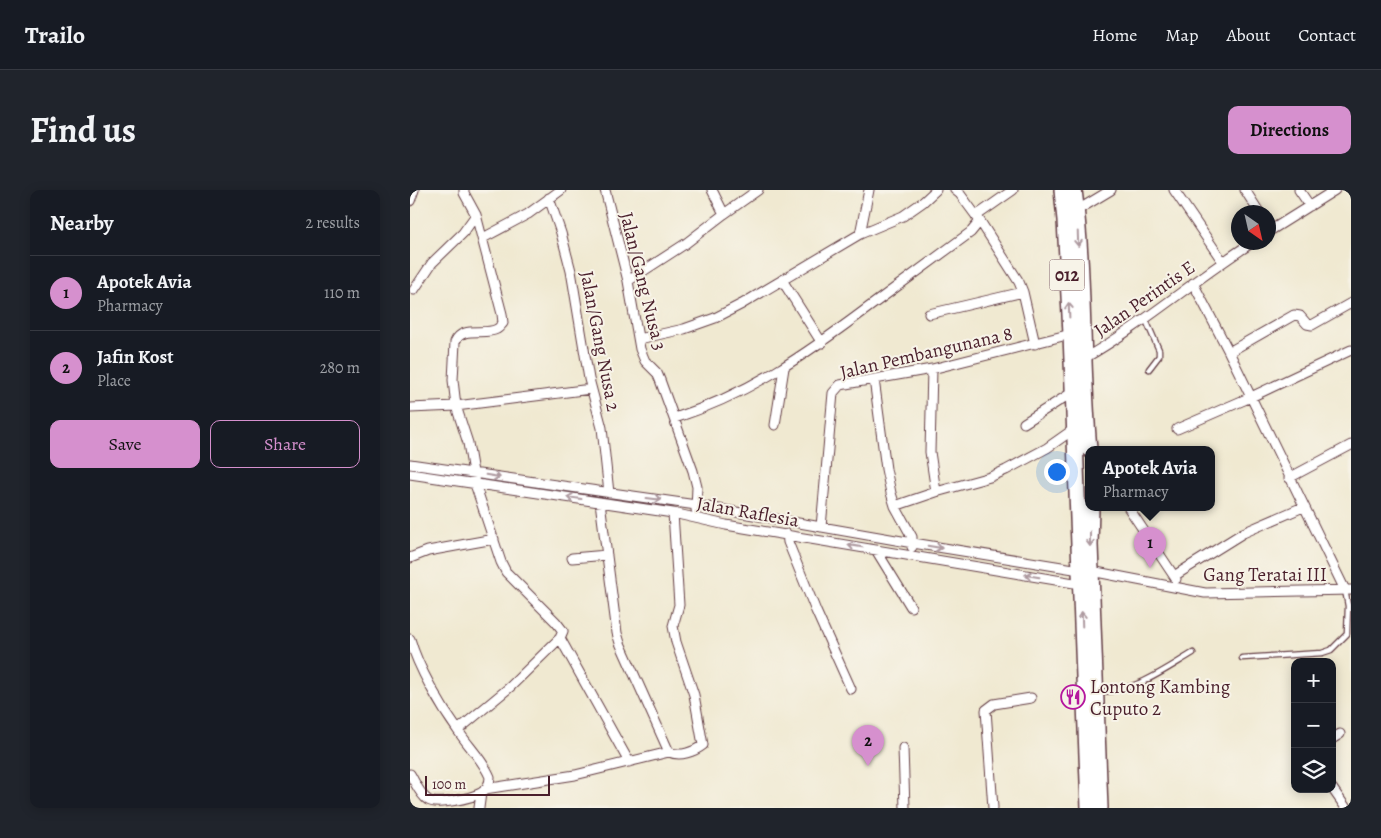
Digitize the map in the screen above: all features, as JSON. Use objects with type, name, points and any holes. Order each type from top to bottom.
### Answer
[{"type":"main road","name":"012","points":[[1062,190],[1070,334],[1079,361]]},
{"type":"main road","name":"012","points":[[1074,190],[1079,361]]},
{"type":"main road","points":[[1079,361],[1073,392],[1074,427],[1095,692],[1100,808]]},
{"type":"main road","points":[[1079,361],[1089,446]]},
{"type":"main road","points":[[1074,427],[1077,419],[1076,401],[1080,399],[1085,403]]},
{"type":"main road","points":[[1088,808],[1085,577],[1091,511]]},
{"type":"street","points":[[410,201],[414,190]]},
{"type":"street","points":[[458,730],[510,687],[560,638],[563,631],[506,572],[501,562],[474,478],[468,443],[456,406],[454,380],[455,342],[459,334],[497,329],[503,324],[483,238],[476,215],[464,190]]},
{"type":"street","points":[[483,238],[528,214],[561,190]]},
{"type":"street","name":"Jalan/Gang Nusa 3","points":[[605,190],[628,281],[642,357],[657,372],[693,471],[697,487],[695,512]]},
{"type":"street","points":[[712,190],[724,214]]},
{"type":"street","points":[[628,281],[685,244],[758,190]]},
{"type":"street","points":[[860,234],[869,190]]},
{"type":"street","points":[[639,339],[684,329],[714,318],[742,304],[860,234],[903,216],[936,190]]},
{"type":"street","points":[[955,190],[978,219],[1020,282],[1024,292],[1035,344]]},
{"type":"street","points":[[674,418],[724,400],[784,368],[822,343],[971,232],[978,219],[1013,190]]},
{"type":"street","points":[[1076,211],[1111,190]]},
{"type":"street","name":"Jalan Perintis E","points":[[1174,190],[1222,262]]},
{"type":"street","points":[[1245,190],[1255,205]]},
{"type":"street","points":[[1299,190],[1310,206]]},
{"type":"street","points":[[1276,226],[1334,190]]},
{"type":"street","name":"Jalan/Gang Nusa 2","points":[[548,198],[561,234],[571,272],[591,389],[602,428],[609,493]]},
{"type":"street","points":[[414,290],[432,263],[463,233],[476,215]]},
{"type":"street","name":"Jalan Perintis E","points":[[1079,361],[1145,318],[1241,250]]},
{"type":"street","points":[[782,280],[822,343]]},
{"type":"street","points":[[1193,283],[1230,352],[1289,478],[1347,592]]},
{"type":"street","points":[[929,314],[1024,292]]},
{"type":"street","points":[[1230,352],[1294,315],[1300,316],[1307,324],[1312,325],[1351,303]]},
{"type":"street","name":"Jalan Pembangunana 8","points":[[822,527],[833,393],[840,385],[932,369],[1070,334]]},
{"type":"street","points":[[1177,429],[1252,397],[1351,350]]},
{"type":"street","points":[[775,425],[784,368]]},
{"type":"street","points":[[932,369],[930,452],[936,492]]},
{"type":"street","points":[[874,379],[886,469],[895,506],[912,537],[912,550]]},
{"type":"street","points":[[410,408],[456,406],[591,389]]},
{"type":"street","points":[[1024,423],[1073,392]]},
{"type":"street","points":[[895,506],[990,477],[1006,470],[1048,448],[1074,427]]},
{"type":"street","points":[[1289,478],[1351,444]]},
{"type":"street","name":"Jalan Raflesia","points":[[410,464],[600,502],[627,501],[695,512],[822,527],[912,550],[1085,577]]},
{"type":"street","name":"Jalan Raflesia","points":[[410,474],[474,478],[609,493],[627,501],[673,513],[695,512],[787,534],[876,550],[912,550],[1085,577]]},
{"type":"street","points":[[600,502],[617,633],[670,752]]},
{"type":"street","points":[[1174,576],[1243,532],[1303,506]]},
{"type":"street","points":[[1131,511],[1174,576],[1178,588]]},
{"type":"street","points":[[410,774],[423,796],[435,803],[443,803],[483,791],[575,775],[670,752],[679,754],[702,746],[703,740],[694,695],[676,642],[673,626],[679,605],[673,513]]},
{"type":"street","points":[[787,534],[788,542],[816,611],[851,688]]},
{"type":"street","points":[[410,558],[428,551],[494,539]]},
{"type":"street","points":[[876,550],[911,607]]},
{"type":"street","points":[[572,558],[607,555]]},
{"type":"street","name":"Gang Teratai III","points":[[1085,577],[1205,593],[1347,592]]},
{"type":"street","points":[[560,638],[629,762]]},
{"type":"street","points":[[410,639],[414,654],[458,730],[490,777],[490,784],[483,791],[479,808]]},
{"type":"street","points":[[993,808],[986,710],[994,704],[1031,698]]},
{"type":"street","points":[[902,748],[905,808]]},
{"type":"street","points":[[1336,793],[1346,808]]},
{"type":"lane","points":[[1145,318],[1159,350],[1159,356],[1149,369]]},
{"type":"lane","points":[[1242,658],[1331,650],[1347,634],[1347,592]]},
{"type":"lane","points":[[1095,692],[1111,692],[1130,688],[1194,653]]},
{"type":"place","name":"Apotek Avia","points":[[1150,568]]},
{"type":"place","name":"Lontong Kambing Cuputo 2","points":[[1073,697]]},
{"type":"place","name":"Jafin Kost","points":[[868,766]]}]
